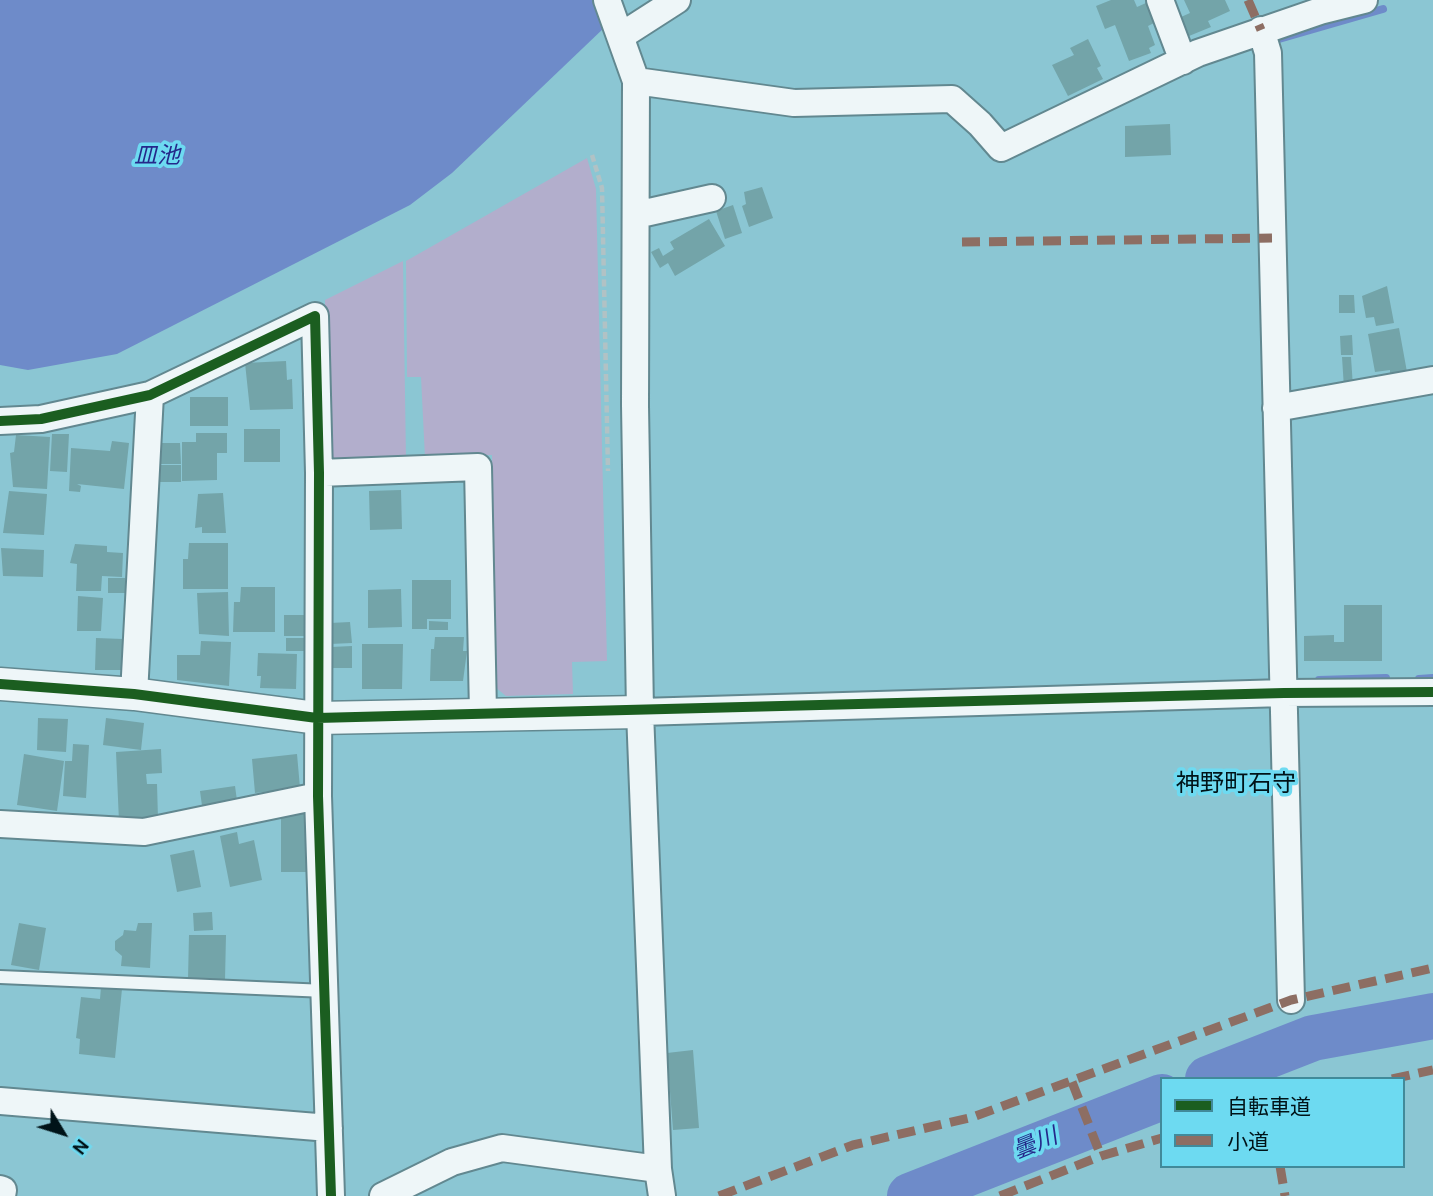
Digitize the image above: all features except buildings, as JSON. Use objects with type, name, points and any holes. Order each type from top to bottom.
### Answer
[{"type":"street","points":[[607,0],[636,81],[635,405],[640,712],[658,1169],[663,1196]]},
{"type":"street","points":[[621,36],[677,0]]},
{"type":"street","points":[[1160,0],[1183,61]]},
{"type":"street","points":[[636,81],[794,103],[952,99],[980,124],[1001,148],[1183,61],[1261,30],[1364,0]]},
{"type":"street","points":[[1261,30],[1268,53],[1292,1000]]},
{"type":"street","points":[[636,215],[712,198]]},
{"type":"street","points":[[0,421],[41,419],[150,395],[315,316],[319,473],[318,796],[331,1196]]},
{"type":"street","points":[[1276,408],[1433,380]]},
{"type":"street","points":[[134,694],[150,395]]},
{"type":"street","points":[[319,473],[478,467],[483,713]]},
{"type":"street","points":[[0,684],[134,694],[317,718],[640,712],[1284,692],[1433,692]]},
{"type":"street","points":[[0,824],[144,832],[318,796]]},
{"type":"street","points":[[0,1101],[329,1128]]},
{"type":"street","points":[[383,1196],[452,1162],[502,1147],[658,1169]]},
{"type":"street","points":[[0,1189],[3,1190],[2,1196]]},
{"type":"lane","points":[[0,976],[326,991]]},
{"type":"path","points":[[592,155],[602,188],[608,477]]},
{"type":"shaded area","points":[[587,158],[596,189],[607,661],[572,662],[573,694],[506,696],[495,687],[492,455],[425,458],[421,377],[407,377],[406,261]]},
{"type":"shaded area","points":[[403,261],[406,459],[339,462],[326,453],[325,300]]},
{"type":"water","name":"皿池","points":[[0,0],[593,0],[605,27],[452,173],[410,205],[117,354],[28,370],[0,365]]},
{"type":"waterway","points":[[1272,41],[1383,9]]},
{"type":"waterway","points":[[1319,680],[1386,678]]},
{"type":"waterway","points":[[1419,679],[1433,678]]},
{"type":"waterway","name":"曇川","points":[[1213,1077],[1313,1038],[1433,1016]]},
{"type":"waterway","name":"曇川","points":[[910,1196],[1160,1098]]},
{"type":"marked path","points":[[1248,0],[1261,30]]},
{"type":"marked path","points":[[962,242],[1272,238]]},
{"type":"marked path","points":[[719,1196],[853,1145],[973,1117],[1291,1000],[1433,968]]},
{"type":"marked path","points":[[1401,1077],[1433,1070]]},
{"type":"marked path","points":[[1072,1082],[1101,1156]]},
{"type":"marked path","points":[[1000,1196],[1101,1156],[1160,1139]]},
{"type":"marked path","points":[[1280,1168],[1285,1196]]},
{"type":"cycle path","points":[[0,421],[41,419],[150,395],[315,316],[319,473],[318,796],[331,1196]]},
{"type":"cycle path","points":[[0,684],[134,694],[317,718],[1284,693],[1433,692]]},
{"type":"district","name":"神野町石守","points":[[1236,786]]}]
